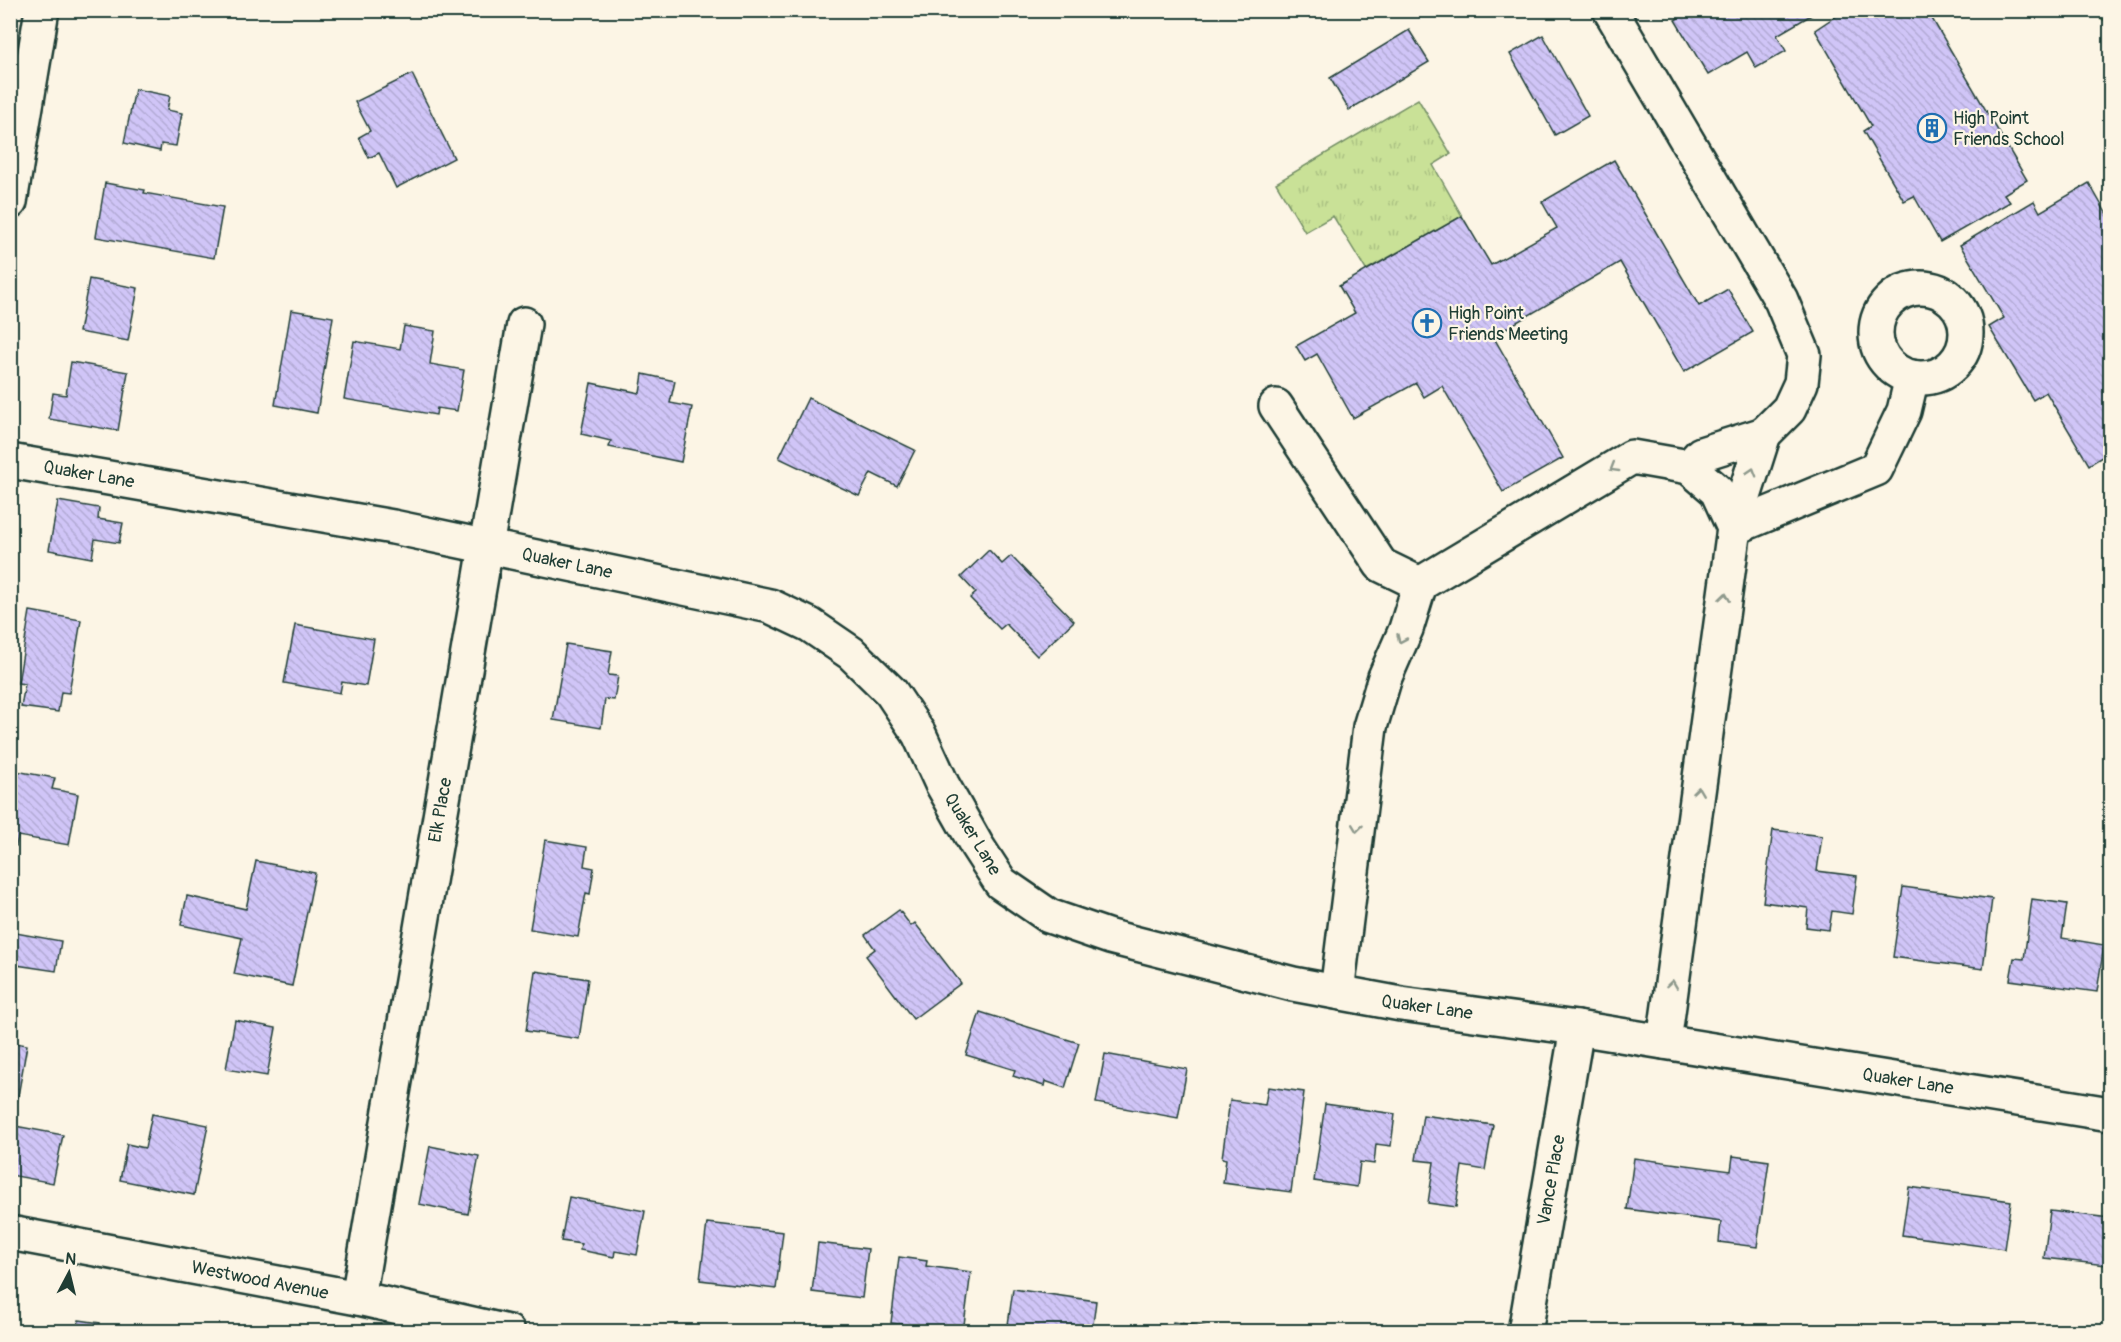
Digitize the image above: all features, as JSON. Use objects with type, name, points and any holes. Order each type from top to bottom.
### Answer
[{"type":"street","points":[[10,202],[42,10]]},
{"type":"street","points":[[1610,10],[1780,300],[1804,355],[1801,383],[1789,409],[1764,434],[1734,528],[1664,1042]]},
{"type":"street","name":"Elk Place","points":[[358,1298],[524,324]]},
{"type":"street","points":[[1734,528],[1876,469],[1904,411],[1912,377]]},
{"type":"street","points":[[1276,406],[1381,565],[1420,584]]},
{"type":"street","points":[[1689,467],[1701,454],[1764,434]]},
{"type":"street","points":[[1337,992],[1370,727],[1385,677],[1406,629],[1420,584],[1632,457],[1689,467],[1717,490],[1734,528]]},
{"type":"street","name":"Quaker Lane","points":[[10,461],[393,527],[770,606],[810,626],[851,653],[891,692],[919,734],[954,805],[1001,883],[1049,916],[1110,936],[1293,984],[1401,1004],[1577,1028],[2110,1114]]},
{"type":"street","name":"Vance Place","points":[[1525,1332],[1577,1028]]},
{"type":"street","name":"Westwood Avenue","points":[[10,1233],[358,1298],[508,1332]]},
{"type":"green space","points":[[2088,11],[2110,11],[2110,24]]},
{"type":"green space","points":[[1418,99],[1451,154],[1433,165],[1462,216],[1366,270],[1333,216],[1305,232],[1276,183]]},
{"type":"building","points":[[1683,10],[1820,10],[1777,35],[1786,51],[1756,68],[1747,52],[1708,75],[1675,20],[1685,14]]},
{"type":"building","name":"High Point Friends School","points":[[1845,10],[1927,10],[2027,180],[2004,194],[2010,202],[1940,242],[1914,196],[1904,201],[1863,131],[1871,126],[1815,30]]},
{"type":"building","points":[[1409,30],[1429,62],[1349,110],[1330,78]]},
{"type":"building","points":[[1543,35],[1588,116],[1555,135],[1510,54]]},
{"type":"building","points":[[412,74],[454,158],[396,188],[379,153],[369,158],[359,137],[370,131],[355,102]]},
{"type":"building","points":[[135,89],[170,96],[167,110],[182,113],[176,146],[161,144],[160,151],[124,143]]},
{"type":"building","name":"High Point Friends Meeting","points":[[1614,160],[1699,306],[1728,289],[1753,332],[1684,372],[1620,262],[1493,336],[1563,458],[1503,492],[1442,386],[1424,397],[1416,383],[1353,418],[1317,354],[1305,361],[1296,346],[1355,313],[1339,286],[1462,216],[1491,265],[1557,228],[1542,202]]},
{"type":"building","points":[[105,183],[145,190],[144,193],[223,207],[214,258],[96,237]]},
{"type":"building","name":"High Point Friends School","points":[[2089,183],[2110,220],[2110,452],[2089,465],[2046,392],[2033,400],[1989,327],[2004,318],[1960,245],[2034,201],[2040,212]]},
{"type":"building","points":[[89,279],[138,288],[128,341],[79,332]]},
{"type":"building","points":[[291,310],[333,317],[317,413],[275,405]]},
{"type":"building","points":[[404,326],[435,331],[430,364],[464,370],[457,411],[437,408],[436,415],[344,399],[354,341],[400,349]]},
{"type":"building","points":[[71,362],[128,372],[118,431],[49,419],[53,393],[66,395]]},
{"type":"building","points":[[643,374],[675,381],[670,403],[692,407],[681,462],[609,447],[611,441],[581,434],[591,383],[640,393]]},
{"type":"building","points":[[808,398],[915,450],[897,486],[871,473],[859,496],[779,458]]},
{"type":"building","points":[[58,501],[99,508],[98,519],[123,523],[119,543],[95,539],[92,558],[49,550]]},
{"type":"building","points":[[989,550],[1002,564],[1011,556],[1074,621],[1037,656],[1006,624],[1000,629],[970,598],[976,593],[961,577]]},
{"type":"building","points":[[30,611],[81,620],[69,693],[61,692],[58,712],[21,707],[25,684],[18,683]]},
{"type":"building","points":[[295,625],[374,639],[366,686],[342,682],[340,693],[284,683]]},
{"type":"building","points":[[566,644],[612,651],[608,675],[618,676],[614,700],[605,699],[601,728],[553,720]]},
{"type":"building","points":[[10,770],[55,778],[52,789],[78,794],[69,845],[18,836],[16,846],[10,845]]},
{"type":"building","points":[[1773,830],[1822,836],[1817,871],[1857,876],[1852,914],[1832,911],[1829,930],[1806,927],[1808,908],[1763,902]]},
{"type":"building","points":[[545,840],[587,847],[584,866],[594,868],[590,894],[586,893],[578,937],[530,929]]},
{"type":"building","points":[[256,861],[315,873],[292,986],[234,974],[242,938],[181,925],[187,896],[246,909]]},
{"type":"building","points":[[1903,887],[1992,899],[1983,969],[1893,957]]},
{"type":"building","points":[[2032,899],[2067,904],[2062,938],[2104,945],[2097,992],[2010,980],[2014,958],[2024,959]]},
{"type":"building","points":[[899,910],[911,926],[915,923],[961,983],[913,1019],[866,956],[875,949],[865,935]]},
{"type":"building","points":[[10,932],[61,941],[56,971],[10,964]]},
{"type":"building","points":[[535,971],[588,979],[579,1039],[526,1031]]},
{"type":"building","points":[[980,1012],[1079,1043],[1065,1088],[1045,1081],[1044,1086],[1013,1076],[1015,1070],[966,1055]]},
{"type":"building","points":[[235,1020],[276,1028],[267,1076],[226,1069]]},
{"type":"building","points":[[10,1042],[27,1045],[17,1102],[10,1101]]},
{"type":"building","points":[[1105,1054],[1187,1069],[1178,1118],[1096,1103]]},
{"type":"building","points":[[1268,1087],[1304,1092],[1291,1192],[1223,1183],[1226,1159],[1222,1158],[1230,1100],[1265,1105]]},
{"type":"building","points":[[1325,1104],[1395,1114],[1391,1146],[1376,1144],[1374,1164],[1360,1162],[1357,1187],[1314,1181]]},
{"type":"building","points":[[152,1114],[208,1125],[194,1195],[120,1180],[127,1144],[145,1148]]},
{"type":"building","points":[[1423,1115],[1493,1125],[1485,1170],[1462,1166],[1456,1207],[1428,1203],[1434,1162],[1416,1160]]},
{"type":"building","points":[[10,1125],[63,1135],[53,1183],[10,1175]]},
{"type":"building","points":[[430,1146],[479,1156],[468,1214],[419,1204]]},
{"type":"building","points":[[1733,1156],[1769,1161],[1757,1247],[1719,1242],[1721,1222],[1627,1209],[1634,1158],[1731,1171]]},
{"type":"building","points":[[1909,1187],[2011,1201],[2004,1249],[1902,1235]]},
{"type":"building","points":[[569,1197],[645,1211],[637,1255],[615,1251],[614,1257],[580,1250],[581,1244],[561,1241]]},
{"type":"building","points":[[2050,1211],[2110,1218],[2106,1265],[2044,1258]]},
{"type":"building","points":[[707,1223],[783,1232],[776,1289],[700,1280]]},
{"type":"building","points":[[818,1243],[868,1249],[862,1298],[812,1292]]},
{"type":"building","points":[[899,1257],[927,1261],[926,1266],[971,1272],[963,1332],[891,1323]]},
{"type":"building","points":[[1013,1289],[1096,1301],[1092,1332],[1007,1332]]},
{"type":"building","points":[[79,1320],[100,1323],[99,1332],[76,1332]]},
{"type":"building","points":[[1173,1322],[1205,1327],[1205,1332],[1171,1332]]},
{"type":"place","name":"High Point Friends School","points":[[1932,128]]},
{"type":"place","name":"High Point Friends Meeting","points":[[1427,323]]}]
